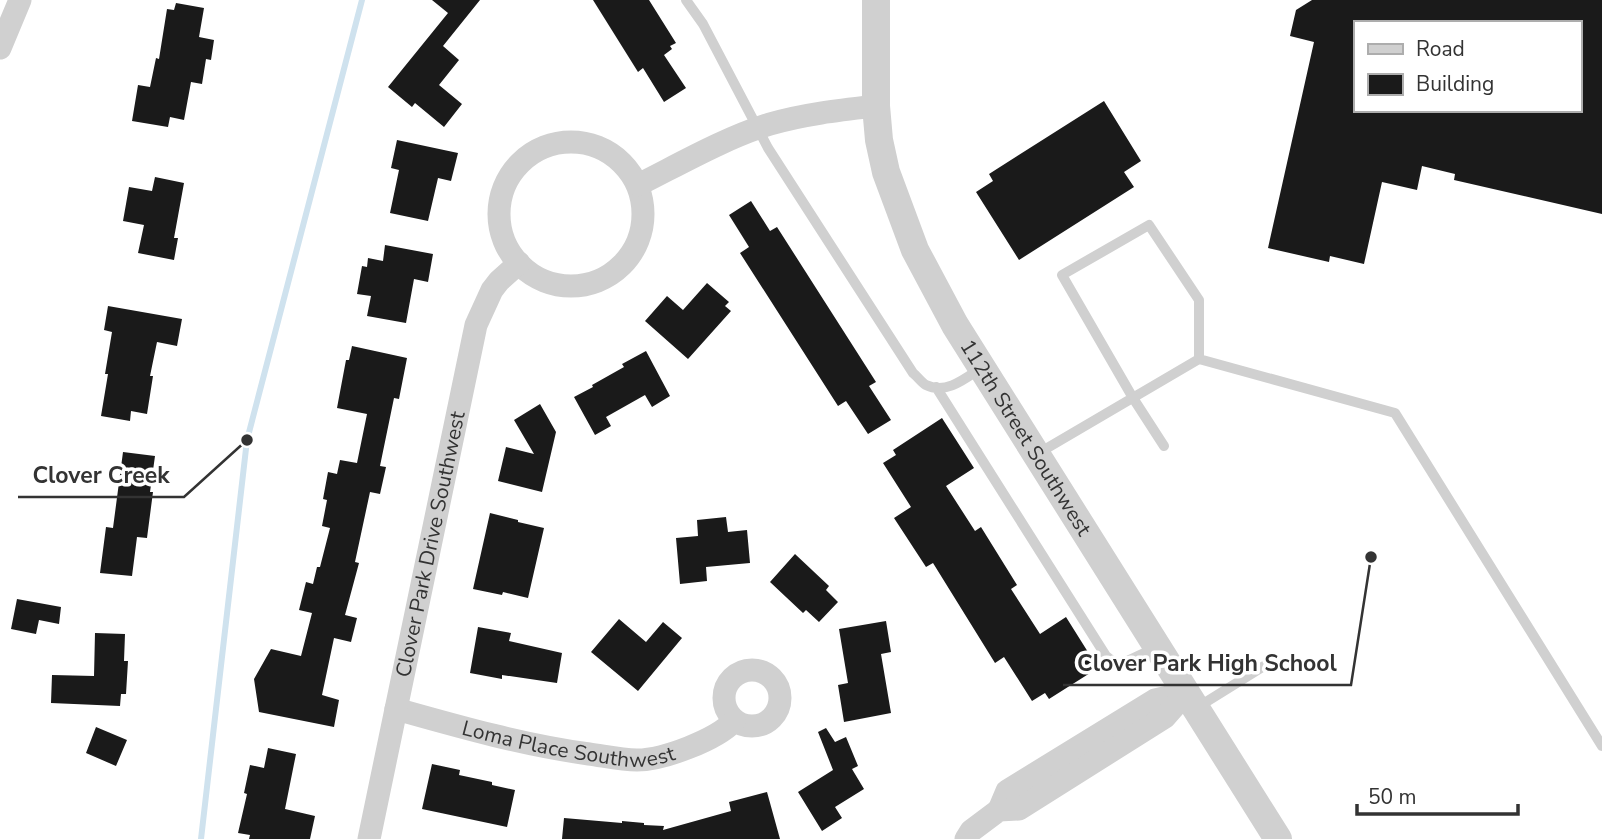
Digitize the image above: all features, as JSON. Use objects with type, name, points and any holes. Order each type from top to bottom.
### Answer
[{"type":"street","points":[[0,48],[20,0]]},
{"type":"street","name":"112th Street Southwest","points":[[876,0],[876,106],[879,140],[886,172],[915,250],[955,325],[1278,839]]},
{"type":"street","points":[[638,184],[758,128],[845,109],[876,106]]},
{"type":"street","points":[[559,142],[583,142],[605,150],[624,164],[638,184],[644,208],[642,232],[632,254],[616,271],[595,283],[572,287],[548,283],[519,263],[510,254],[501,232],[499,208],[505,185],[517,165],[536,150],[559,142]]},
{"type":"street","name":"Clover Park Drive Southwest","points":[[369,839],[476,325],[492,290],[519,263]]},
{"type":"street","points":[[966,839],[971,831],[999,810],[1019,808],[1191,700]]},
{"type":"street","name":"Loma Place Southwest","points":[[396,709],[486,735],[556,750],[638,760],[687,748],[734,721]]},
{"type":"lane","points":[[686,0],[703,24],[768,148],[913,373],[926,385],[943,388],[956,384],[982,368]]},
{"type":"lane","points":[[1164,446],[1062,275],[1149,225],[1199,300],[1199,359]]},
{"type":"lane","points":[[1037,454],[1199,359],[1395,413],[1602,746]]},
{"type":"lane","points":[[936,387],[1106,656],[1115,663],[1123,663],[1157,647]]},
{"type":"lane","points":[[1191,700],[1264,666]]},
{"type":"building","points":[[432,0],[480,0],[443,46],[459,60],[439,85],[462,104],[444,127],[415,103],[412,107],[388,87],[448,13]]},
{"type":"building","points":[[593,0],[649,0],[676,43],[670,46],[672,49],[664,55],[686,88],[664,102],[643,68],[638,72]]},
{"type":"building","points":[[1312,0],[1602,0],[1602,214],[1454,180],[1455,174],[1422,166],[1417,190],[1382,182],[1364,264],[1330,256],[1329,262],[1268,248],[1314,42],[1290,36],[1296,10]]},
{"type":"building","points":[[176,3],[204,8],[199,37],[214,40],[211,60],[206,59],[202,84],[191,82],[184,120],[170,117],[168,127],[132,121],[138,85],[150,87],[156,58],[159,59],[167,9],[174,10]]},
{"type":"building","points":[[1104,101],[1141,161],[1124,172],[1134,187],[1019,260],[976,192],[993,181],[989,174]]},
{"type":"building","points":[[397,140],[458,153],[451,181],[438,178],[428,221],[390,213],[399,170],[391,168]]},
{"type":"building","points":[[155,177],[184,183],[174,238],[178,238],[174,260],[138,253],[144,225],[123,221],[129,187],[152,191]]},
{"type":"building","points":[[751,201],[770,231],[777,227],[876,382],[869,386],[891,420],[868,434],[846,401],[838,406],[740,253],[749,247],[729,215]]},
{"type":"building","points":[[385,245],[433,254],[428,282],[414,279],[406,323],[367,316],[371,296],[357,294],[362,266],[367,267],[368,258],[383,261]]},
{"type":"building","points":[[707,283],[729,302],[725,306],[731,311],[688,359],[645,321],[667,296],[683,310]]},
{"type":"building","points":[[108,306],[182,319],[177,346],[157,342],[150,376],[153,376],[147,414],[131,411],[130,421],[101,416],[112,332],[104,330]]},
{"type":"building","points":[[352,346],[407,358],[399,399],[394,398],[380,466],[386,467],[380,494],[370,492],[355,562],[359,563],[345,615],[357,618],[351,642],[334,638],[322,695],[339,700],[334,727],[259,712],[254,679],[271,649],[301,656],[312,613],[299,610],[306,582],[313,584],[317,567],[320,567],[330,528],[322,526],[328,472],[337,474],[340,460],[357,463],[367,414],[337,408],[346,360],[349,360]]},
{"type":"building","points":[[646,351],[670,396],[652,407],[645,395],[606,417],[611,426],[595,435],[574,397]]},
{"type":"building","points":[[540,404],[556,432],[542,492],[498,481],[506,447],[534,454],[514,420]]},
{"type":"building","points":[[942,418],[974,468],[946,486],[975,531],[981,527],[1017,585],[1011,589],[1040,634],[1066,617],[1098,668],[1049,699],[1045,693],[1032,701],[1004,657],[995,663],[933,563],[926,567],[894,518],[911,507],[883,463],[896,455],[893,450]]},
{"type":"building","points":[[123,452],[155,456],[147,538],[137,537],[132,576],[100,573],[106,527],[113,528]]},
{"type":"building","points":[[490,513],[544,528],[528,598],[473,589]]},
{"type":"building","points":[[726,517],[728,532],[747,530],[750,563],[706,567],[707,581],[680,584],[676,538],[698,536],[697,520]]},
{"type":"building","points":[[795,554],[829,586],[826,590],[838,602],[819,622],[806,610],[803,613],[770,582]]},
{"type":"building","points":[[17,599],[61,607],[59,624],[39,620],[36,634],[11,629]]},
{"type":"building","points":[[619,619],[646,642],[663,622],[682,638],[638,691],[591,652]]},
{"type":"building","points":[[886,621],[891,652],[881,654],[891,713],[844,722],[838,685],[848,683],[839,629]]},
{"type":"building","points":[[478,627],[511,633],[509,641],[562,653],[557,683],[502,675],[502,679],[470,673]]},
{"type":"building","points":[[95,633],[125,634],[124,661],[128,661],[126,694],[121,694],[120,706],[51,703],[52,675],[94,676]]},
{"type":"building","points":[[96,727],[127,740],[116,766],[86,753]]},
{"type":"building","points":[[826,728],[835,742],[846,737],[858,766],[852,769],[864,789],[835,807],[842,818],[822,831],[798,792],[833,770],[818,732]]},
{"type":"building","points":[[268,748],[296,754],[285,809],[315,816],[310,839],[249,839],[250,835],[238,833],[250,765],[264,768]]},
{"type":"building","points":[[432,764],[460,770],[459,775],[515,790],[507,827],[422,809]]},
{"type":"building","points":[[767,792],[780,839],[562,839],[564,818],[644,823],[664,826],[663,830],[731,811],[729,802]]},
{"type":"waterway","points":[[201,839],[247,440],[362,0]]},
{"type":"place","name":"Clover Creek","points":[[247,440]]},
{"type":"place","name":"Clover Park High School","points":[[1371,557]]}]
